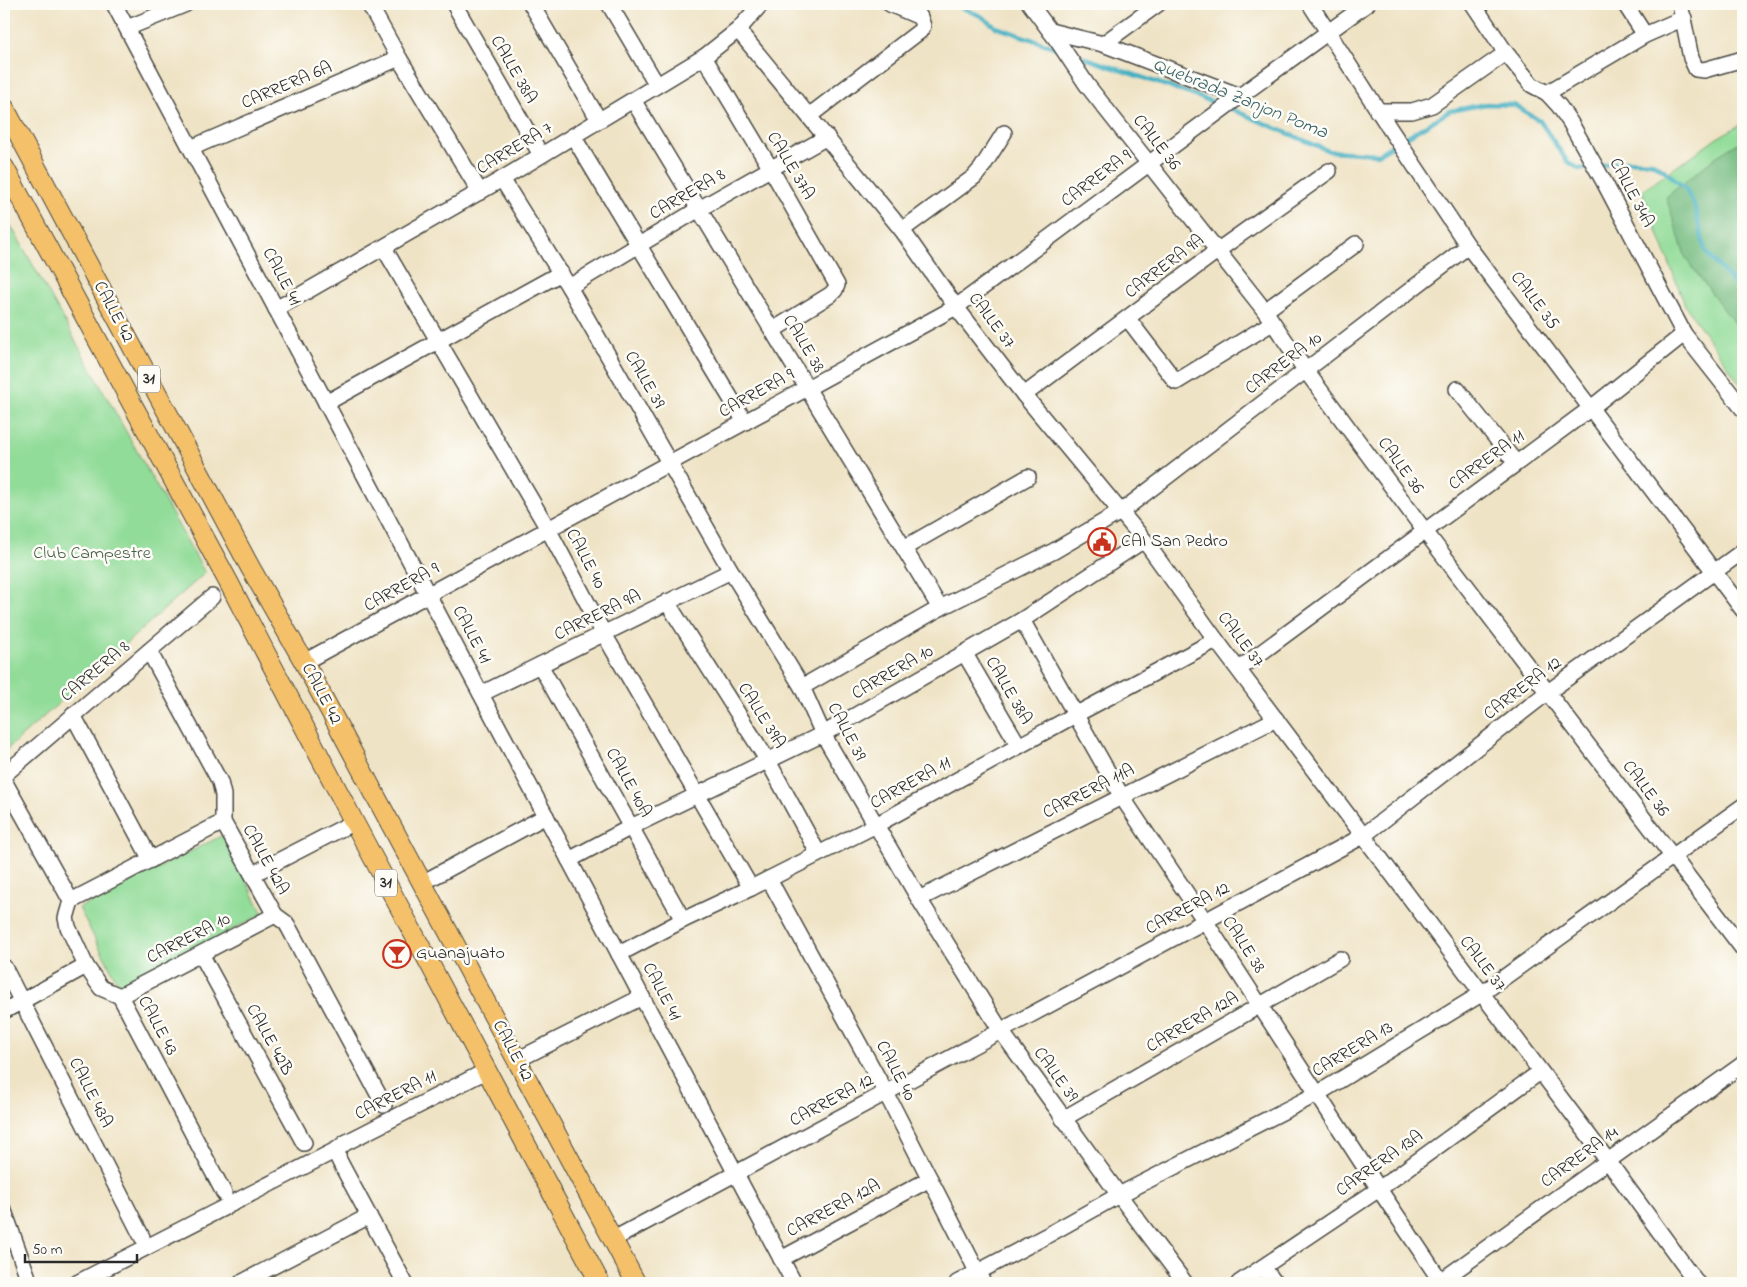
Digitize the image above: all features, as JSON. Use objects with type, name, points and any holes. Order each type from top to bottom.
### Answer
[{"type":"main road","name":"CALLE 42","points":[[5,114],[250,567],[304,662],[636,1283]]},
{"type":"main road","name":"CALLE 42","points":[[4,167],[229,583],[600,1283]]},
{"type":"street","name":"CALLE 41","points":[[114,4],[794,1283]]},
{"type":"street","points":[[127,28],[186,4]]},
{"type":"street","points":[[369,4],[399,58],[480,192]]},
{"type":"street","name":"CALLE 38A","points":[[454,4],[541,155]]},
{"type":"street","points":[[531,4],[599,120]]},
{"type":"street","points":[[609,4],[656,86]]},
{"type":"street","name":"CARRERA 7","points":[[276,309],[480,192],[704,57],[738,30],[761,4]]},
{"type":"street","points":[[809,116],[920,31],[923,26],[920,18],[890,4]]},
{"type":"street","name":"CALLE 36","points":[[1030,4],[1087,85],[1268,317],[1424,530],[1743,950]]},
{"type":"street","points":[[1103,44],[1158,4]]},
{"type":"street","name":"CALLE 35","points":[[1310,4],[1327,34],[1468,246],[1743,610]]},
{"type":"street","points":[[1054,37],[1103,44],[1235,99],[1367,4]]},
{"type":"street","name":"CALLE 34A","points":[[1473,4],[1506,53],[1532,85],[1547,93],[1570,122],[1603,180],[1684,334],[1743,409]]},
{"type":"street","points":[[1624,4],[1645,35]]},
{"type":"street","points":[[1547,93],[1682,11],[1693,65],[1700,70],[1743,59]]},
{"type":"street","name":"CALLE 37","points":[[738,30],[902,230],[956,307],[1024,395],[1122,511],[1216,640],[1608,1161],[1697,1283]]},
{"type":"street","points":[[1378,111],[1412,111],[1432,106],[1506,53]]},
{"type":"street","name":"CALLE 37A","points":[[704,57],[834,278],[836,285],[835,290],[830,295],[773,330]]},
{"type":"street","name":"CARRERA 6A","points":[[191,148],[399,58]]},
{"type":"street","name":"CARRERA 9","points":[[304,662],[956,307],[1206,123],[1235,99]]},
{"type":"street","name":"CALLE 38","points":[[633,100],[940,608]]},
{"type":"street","points":[[902,230],[974,177],[1004,133]]},
{"type":"street","points":[[573,136],[745,422]]},
{"type":"street","name":"CARRERA 8","points":[[569,287],[699,209],[827,137]]},
{"type":"street","name":"CARRERA 9A","points":[[1024,395],[1217,251],[1329,171]]},
{"type":"street","name":"CALLE 39","points":[[502,179],[569,287],[731,571],[802,687],[824,734],[919,899],[1001,1031],[1185,1283]]},
{"type":"street","points":[[1128,319],[1176,382],[1268,317],[1356,244]]},
{"type":"street","name":"CARRERA 10","points":[[802,687],[940,608],[1054,551],[1122,511],[1468,246]]},
{"type":"street","name":"CALLE 40","points":[[384,248],[548,529],[604,634],[751,888]]},
{"type":"street","points":[[326,403],[561,274]]},
{"type":"street","name":"CARRERA 11","points":[[1239,669],[1591,408],[1684,334]]},
{"type":"street","points":[[1457,389],[1516,463]]},
{"type":"street","points":[[904,548],[1028,477]]},
{"type":"street","name":"CARRERA 10","points":[[569,860],[631,827],[824,734],[1022,620],[1144,540]]},
{"type":"street","name":"CARRERA 12","points":[[612,1240],[1363,836],[1548,692],[1743,551]]},
{"type":"street","name":"CARRERA 9A","points":[[481,694],[731,571]]},
{"type":"street","name":"CARRERA 8","points":[[4,774],[212,598]]},
{"type":"street","name":"CALLE 39A","points":[[668,602],[768,761],[818,853]]},
{"type":"street","name":"CALLE 38","points":[[1022,620],[1122,797],[1205,921],[1440,1283]]},
{"type":"street","name":"CARRERA 11","points":[[619,954],[683,920],[876,825],[1018,746],[1216,640]]},
{"type":"street","name":"CALLE 42A","points":[[149,651],[220,782],[223,795],[223,822],[274,915],[286,923],[289,928],[384,1105]]},
{"type":"street","name":"CALLE 38A","points":[[965,654],[1018,746]]},
{"type":"street","name":"CALLE 40A","points":[[540,665],[683,920]]},
{"type":"street","points":[[73,715],[151,860]]},
{"type":"street","name":"CARRERA 11A","points":[[919,899],[1276,719]]},
{"type":"street","points":[[4,781],[71,901],[223,822]]},
{"type":"street","name":"CARRERA 13","points":[[957,1283],[980,1278],[1046,1236],[1119,1195],[1317,1094],[1481,994],[1743,806]]},
{"type":"street","points":[[422,883],[546,816]]},
{"type":"street","points":[[253,874],[354,822]]},
{"type":"street","name":"CALLE 40","points":[[769,879],[886,1093],[980,1278]]},
{"type":"street","name":"CALLE 43","points":[[71,901],[66,918],[68,927],[86,966],[101,988],[120,996],[224,1193]]},
{"type":"street","name":"CARRERA 10","points":[[120,996],[274,915]]},
{"type":"street","name":"CALLE 42B","points":[[201,954],[304,1143]]},
{"type":"street","name":"CARRERA 12A","points":[[1064,1119],[1340,959]]},
{"type":"street","points":[[4,1011],[86,966]]},
{"type":"street","name":"CALLE 43A","points":[[4,967],[142,1237]]},
{"type":"street","points":[[516,1060],[642,997]]},
{"type":"street","name":"CARRERA 14","points":[[1440,1283],[1743,1064]]},
{"type":"street","name":"CARRERA 11","points":[[77,1283],[340,1157],[345,1143],[486,1071]]},
{"type":"street","name":"CARRERA 13A","points":[[1239,1283],[1379,1189],[1540,1072]]},
{"type":"street","points":[[340,1157],[401,1282]]},
{"type":"street","name":"CARRERA 12A","points":[[781,1259],[930,1179]]},
{"type":"street","points":[[4,1211],[30,1283]]},
{"type":"street","points":[[241,1283],[369,1216]]},
{"type":"street","points":[[1263,1267],[1276,1283]]},
{"type":"green space","points":[[1743,123],[1743,382],[1740,384],[1685,305],[1642,191],[1717,138]]},
{"type":"green space","points":[[1743,140],[1743,329],[1737,327],[1686,259],[1666,197],[1717,156]]},
{"type":"green space","name":"Club Campestre","points":[[4,213],[205,573],[4,752]]},
{"type":"green space","points":[[223,835],[263,914],[120,987],[79,908]]},
{"type":"waterway","name":"Quebrada Zanjon Poma","points":[[953,4],[981,16],[996,27],[1057,48]]},
{"type":"waterway","name":"Quebrada Zanjon Poma","points":[[1071,53],[1222,105]]},
{"type":"waterway","name":"Quebrada Zanjon Poma","points":[[1229,108],[1329,151],[1378,154],[1450,111],[1486,104],[1514,105],[1540,121],[1567,161],[1579,169],[1592,167]]},
{"type":"waterway","name":"Quebrada Zanjon Poma","points":[[1599,166],[1626,161],[1651,162],[1664,170],[1685,188],[1694,204],[1705,251],[1743,294]]},
{"type":"place","name":"CAI San Pedro","points":[[1102,542]]},
{"type":"place","name":"Guanajuato","points":[[397,954]]}]
